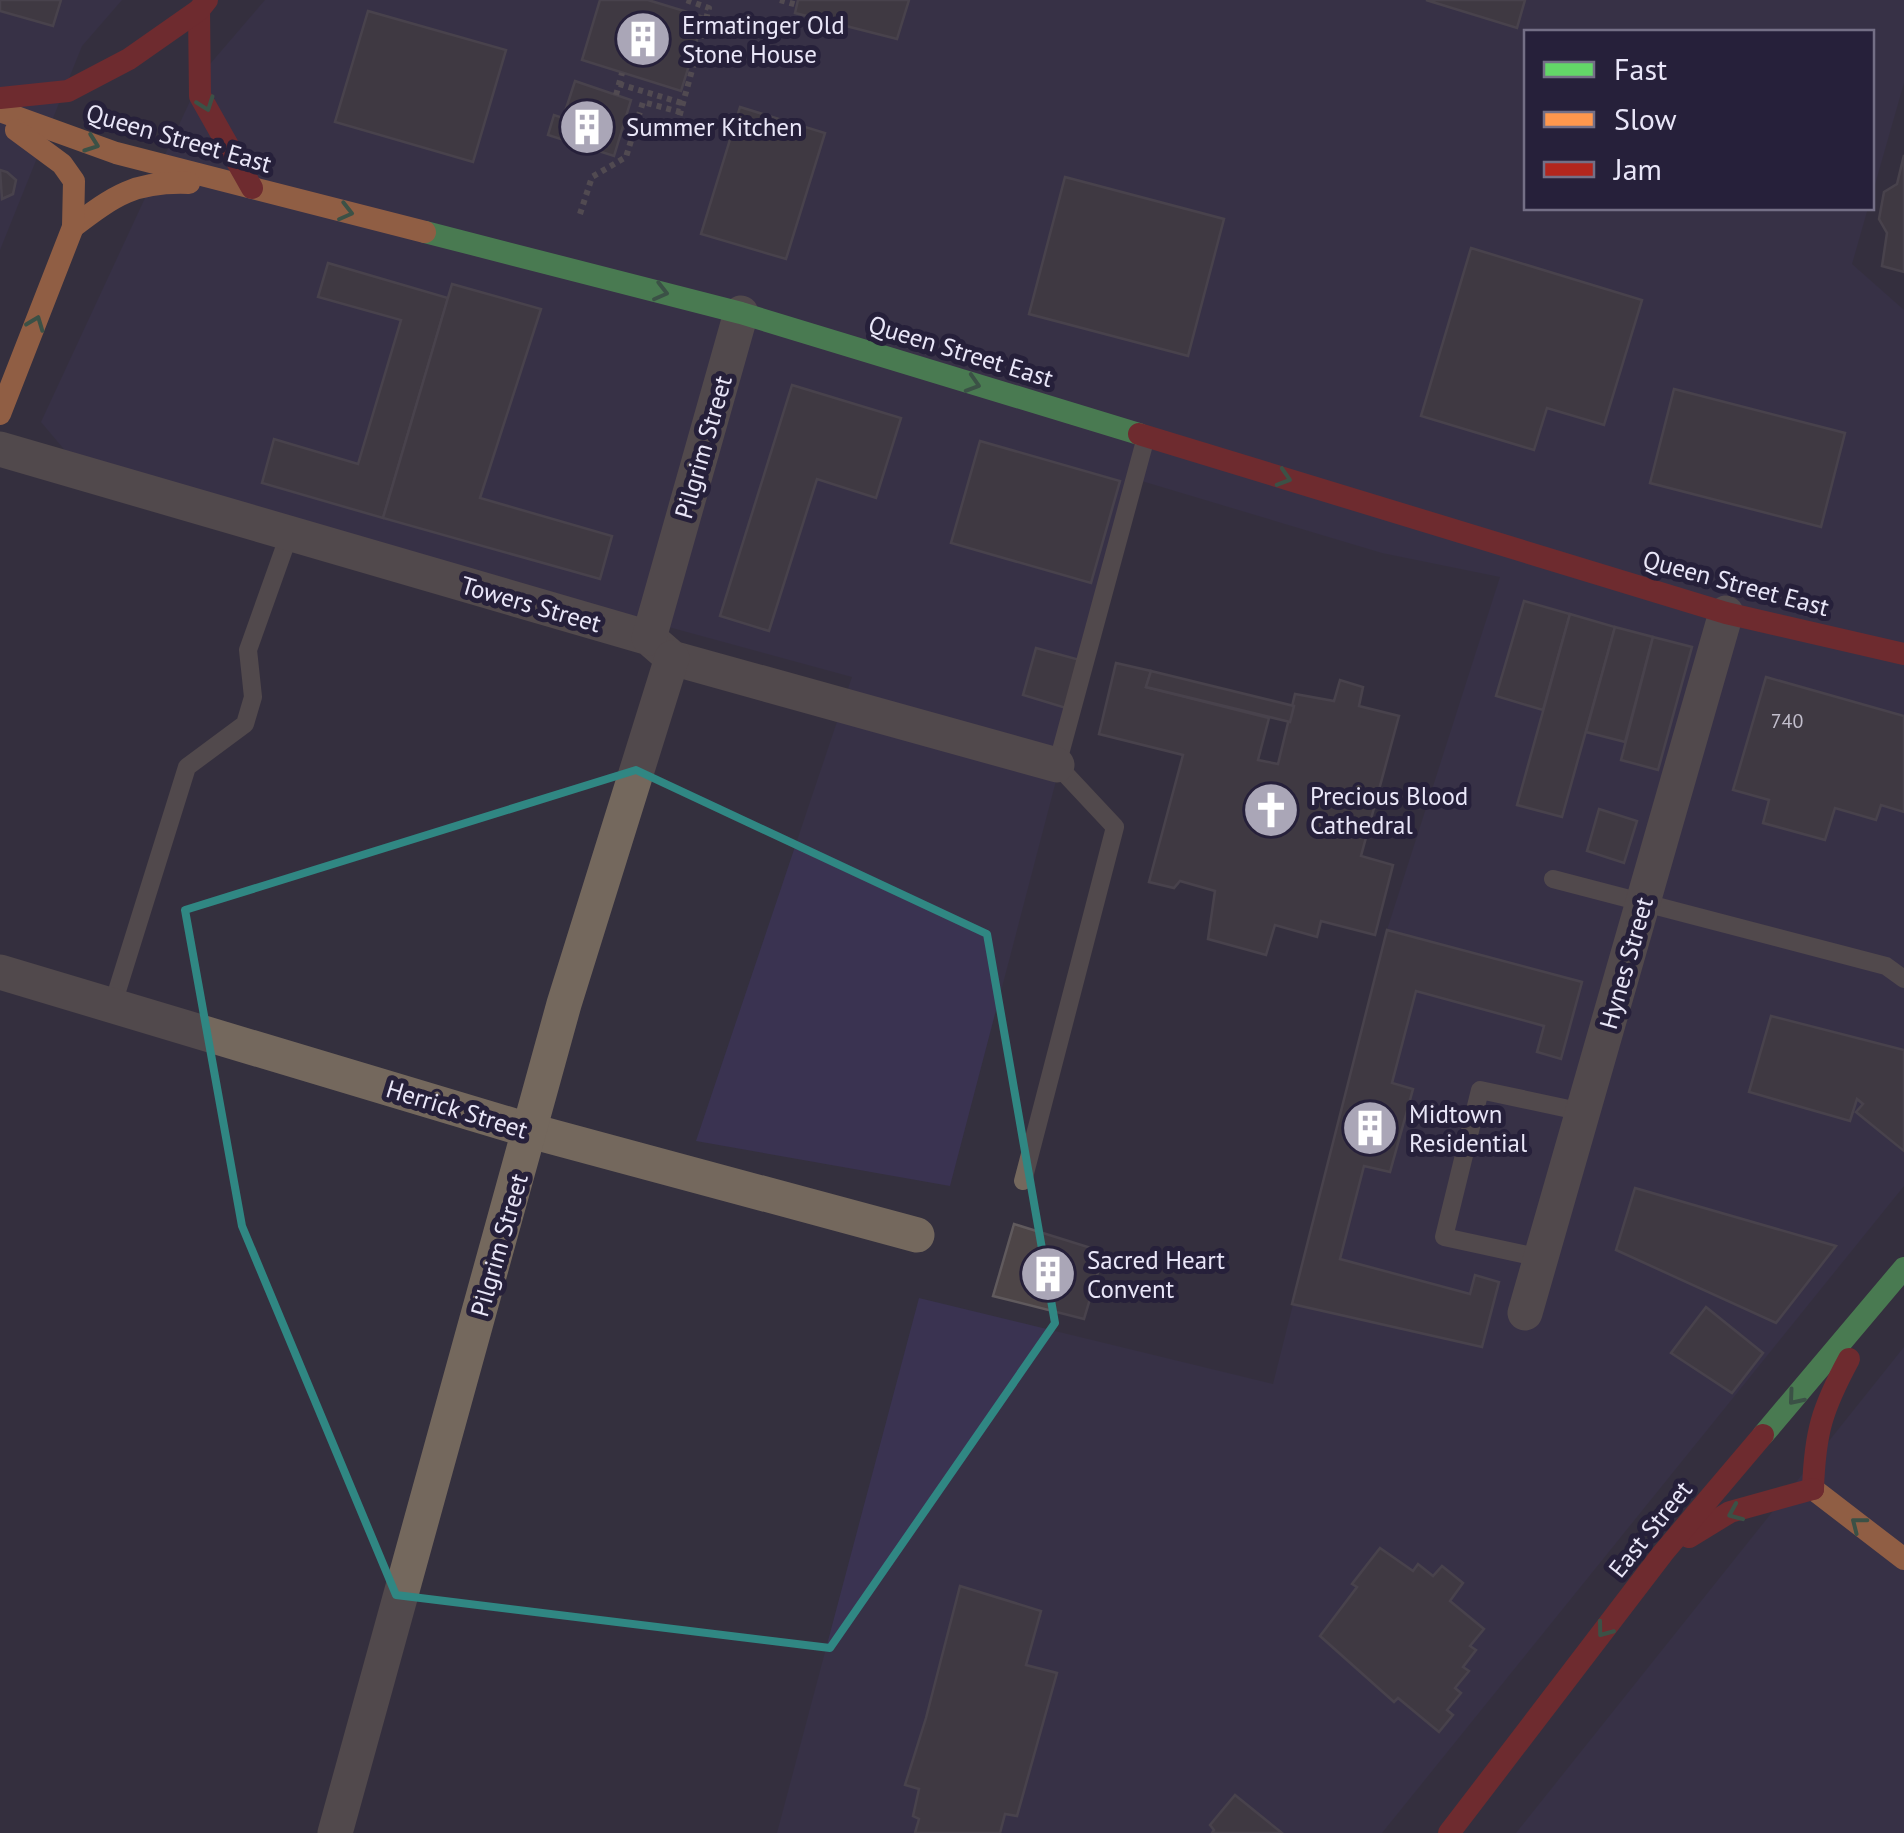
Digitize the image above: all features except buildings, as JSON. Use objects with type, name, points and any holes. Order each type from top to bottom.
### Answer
[{"type":"main road","points":[[0,98],[68,91],[130,59],[203,5]]},
{"type":"main road","points":[[203,5],[200,96],[252,188]]},
{"type":"main road","name":"Queen Street East","points":[[0,111],[116,153],[741,313],[1726,612],[1904,654]]},
{"type":"main road","points":[[0,119],[62,164],[74,181],[74,227],[0,411]]},
{"type":"main road","points":[[74,227],[127,187],[168,182],[252,188]]},
{"type":"main road","name":"East Street","points":[[1449,1833],[1664,1553],[1904,1268]]},
{"type":"main road","points":[[1813,1488],[1815,1439],[1826,1408],[1881,1297]]},
{"type":"main road","points":[[1664,1553],[1730,1512],[1813,1488]]},
{"type":"main road","points":[[1813,1488],[1904,1559]]},
{"type":"street","name":"Pilgrim Street","points":[[335,1833],[531,1132],[660,648],[741,313]]},
{"type":"street","name":"Towers Street","points":[[0,448],[1057,765]]},
{"type":"street","name":"Hynes Street","points":[[1526,1314],[1726,612]]},
{"type":"street","name":"Herrick Street","points":[[0,972],[531,1132],[916,1235]]},
{"type":"lane","points":[[1022,1181],[1115,827],[1057,765],[1146,436]]},
{"type":"lane","points":[[112,1006],[187,768],[246,724],[252,697],[248,650],[289,535]]},
{"type":"lane","points":[[1553,878],[1886,966],[1904,979]]},
{"type":"lane","points":[[1541,1258],[1444,1237],[1480,1090],[1583,1112]]},
{"type":"path","points":[[677,125],[709,8],[686,0]]},
{"type":"path","points":[[780,0],[797,5]]},
{"type":"path","points":[[616,94],[622,73]]},
{"type":"path","points":[[619,84],[682,103]]},
{"type":"path","points":[[580,214],[592,177],[626,157],[644,102],[680,112]]},
{"type":"highlighted area","points":[[636,770],[987,934],[1055,1323],[830,1648],[396,1595],[242,1226],[185,910]]},
{"type":"shaded area","points":[[0,0],[122,0],[82,46],[0,250]]},
{"type":"shaded area","points":[[265,0],[1904,0],[1904,83],[1874,188],[1874,30],[1524,30],[1524,210],[1867,210],[1852,264],[1904,310],[1904,1186],[1382,1833],[777,1833],[919,1298],[1273,1384],[1387,930],[1500,577],[1382,553],[1135,479],[950,1186],[696,1141],[852,677],[78,466],[41,422],[204,71]]},
{"type":"shaded area","points":[[1904,1347],[1904,1833],[1516,1833]]},
{"type":"traffic: fast","points":[[425,232],[741,313],[1139,434]]},
{"type":"traffic: fast","points":[[1763,1435],[1904,1268]]},
{"type":"traffic: slow","points":[[0,111],[116,153],[425,232]]},
{"type":"traffic: slow","points":[[0,414],[73,227],[74,181],[62,164],[16,130]]},
{"type":"traffic: slow","points":[[73,227],[126,192],[189,183]]},
{"type":"traffic: slow","points":[[1813,1489],[1904,1559]]},
{"type":"traffic: jam","points":[[0,98],[68,91],[129,59],[199,10],[207,0]]},
{"type":"traffic: jam","points":[[199,10],[200,96],[252,188]]},
{"type":"traffic: jam","points":[[1139,434],[1726,613],[1904,654]]},
{"type":"traffic: jam","points":[[1813,1489],[1822,1421],[1849,1359]]},
{"type":"traffic: jam","points":[[1449,1833],[1663,1553],[1763,1435]]},
{"type":"traffic: jam","points":[[1689,1537],[1730,1512],[1813,1489]]},
{"type":"place","name":"Ermatinger Old Stone House","points":[[643,39]]},
{"type":"place","name":"Summer Kitchen","points":[[587,127]]},
{"type":"place","name":"Precious Blood Cathedral","points":[[1271,810]]},
{"type":"place","name":"Midtown Residential","points":[[1370,1128]]},
{"type":"place","name":"Sacred Heart Convent","points":[[1048,1274]]}]
